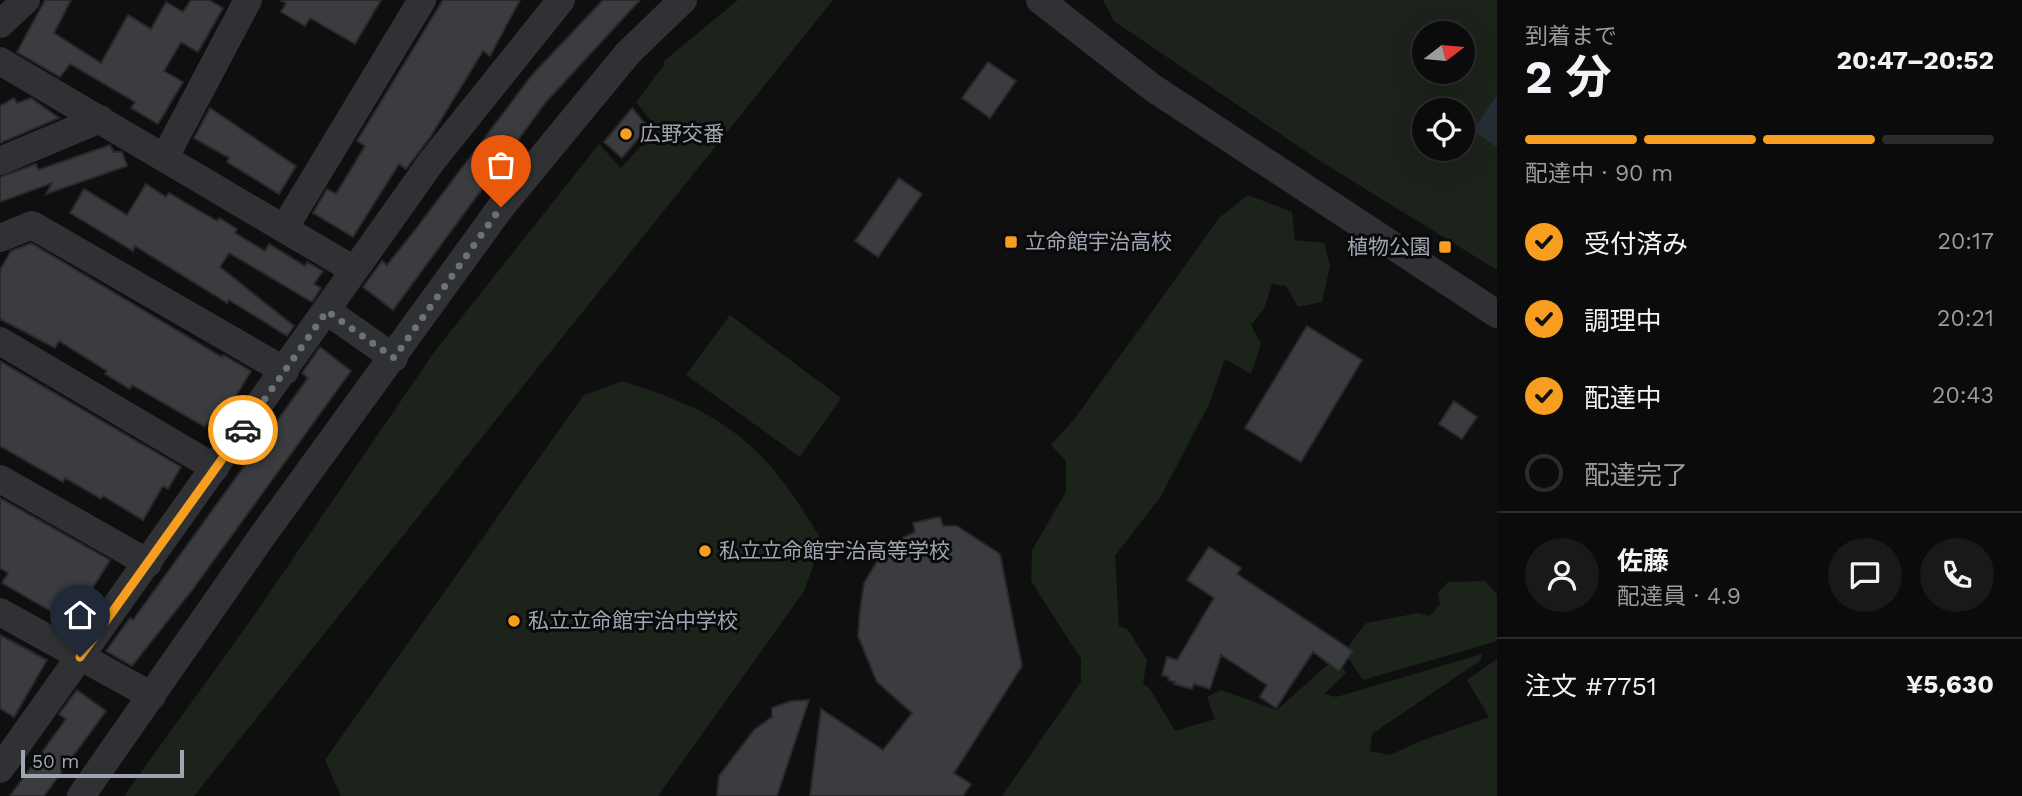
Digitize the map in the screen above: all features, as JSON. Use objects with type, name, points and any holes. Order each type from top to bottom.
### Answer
[{"type":"street","points":[[0,24],[26,0]]},
{"type":"street","points":[[285,227],[422,0]]},
{"type":"street","points":[[4,757],[148,563],[441,150],[561,0]]},
{"type":"street","points":[[1041,0],[1153,88],[1497,314]]},
{"type":"street","points":[[81,796],[263,535],[501,207],[628,52],[680,1]]},
{"type":"street","points":[[164,157],[242,2]]},
{"type":"street","points":[[0,61],[285,227],[354,271]]},
{"type":"street","points":[[0,161],[100,119]]},
{"type":"street","points":[[0,238],[32,225],[285,371]]},
{"type":"street","points":[[327,311],[394,358]]},
{"type":"street","points":[[0,341],[215,468]]},
{"type":"street","points":[[0,479],[148,563]]},
{"type":"street","points":[[0,612],[152,696]]},
{"type":"shaded area","points":[[738,0],[833,0],[194,796],[124,796],[257,611],[435,351],[599,144],[621,168],[657,128],[636,102],[664,65],[664,61]]},
{"type":"shaded area","points":[[1103,0],[1497,0],[1497,270],[1320,161],[1114,21]]},
{"type":"shaded area","points":[[1497,95],[1497,147],[1475,132],[1475,128]]},
{"type":"shaded area","points":[[1248,195],[1292,212],[1295,240],[1324,243],[1330,266],[1322,302],[1298,307],[1286,286],[1272,284],[1264,309],[1251,325],[1261,344],[1251,374],[1225,359],[1209,404],[1161,496],[1115,556],[1119,626],[1128,630],[1147,660],[1143,684],[1150,689],[1175,731],[1215,719],[1207,697],[1221,690],[1277,710],[1327,665],[1341,665],[1346,673],[1324,694],[1336,697],[1482,654],[1481,660],[1372,734],[1370,751],[1390,755],[1418,742],[1489,717],[1467,680],[1497,659],[1497,796],[1002,796],[1081,682],[1081,659],[1031,581],[1032,550],[1066,492],[1066,461],[1051,445],[1076,417],[1219,218]]},
{"type":"shaded area","points":[[730,315],[841,398],[800,457],[686,375]]},
{"type":"shaded area","points":[[622,381],[690,406],[717,421],[741,437],[782,480],[822,541],[804,591],[658,796],[341,796],[325,760],[584,395]]},
{"type":"shaded area","points":[[1485,581],[1497,594],[1497,641],[1363,680],[1344,652],[1366,623],[1418,613],[1430,616],[1440,604],[1438,593],[1448,582]]},
{"type":"building","points":[[45,0],[71,0],[54,33],[101,63],[128,15],[151,29],[166,2],[183,12],[191,0],[209,0],[223,8],[198,52],[181,42],[164,71],[183,82],[158,124],[131,108],[135,102],[70,64],[60,77],[17,52]]},
{"type":"building","points":[[280,0],[381,0],[355,44],[310,18],[305,26],[281,12],[286,3]]},
{"type":"building","points":[[443,0],[520,0],[490,56],[483,51],[431,136],[406,169],[399,164],[353,237],[313,213],[327,189],[336,194],[365,146],[357,141]]},
{"type":"building","points":[[603,0],[640,0],[546,102],[393,310],[363,287],[382,261],[387,265],[415,230],[532,75]]},
{"type":"building","points":[[988,62],[1016,81],[990,118],[962,98]]},
{"type":"building","points":[[14,98],[17,103],[31,98],[59,118],[0,143],[0,106]]},
{"type":"building","points":[[210,108],[296,166],[279,194],[227,162],[229,158],[194,138]]},
{"type":"building","name":"広野交番","points":[[632,108],[648,127],[622,158],[604,142]]},
{"type":"building","points":[[110,145],[114,152],[122,152],[127,166],[46,194],[52,183],[0,202],[0,177],[36,164],[38,170]]},
{"type":"building","points":[[899,178],[922,194],[878,257],[855,241]]},
{"type":"building","points":[[146,184],[166,197],[169,193],[217,221],[219,218],[237,229],[235,233],[265,251],[269,244],[305,266],[307,262],[323,271],[314,284],[321,288],[312,302],[229,253],[220,267],[294,326],[287,336],[229,300],[227,303],[135,246],[133,251],[70,213],[84,189],[127,215]]},
{"type":"building","points":[[31,243],[222,357],[223,355],[251,371],[221,421],[212,416],[205,427],[132,385],[130,389],[59,341],[55,348],[0,319],[0,270],[11,251]]},
{"type":"building","points":[[1307,326],[1362,360],[1301,462],[1245,428]]},
{"type":"building","points":[[320,347],[351,371],[193,589],[132,666],[106,651],[130,618],[133,620],[308,378],[302,373]]},
{"type":"building","points":[[0,361],[181,467],[168,489],[163,486],[143,520],[103,496],[101,499],[65,478],[63,482],[0,446]]},
{"type":"building","points":[[1454,401],[1477,417],[1462,439],[1439,424]]},
{"type":"building","points":[[0,498],[110,560],[88,596],[94,600],[78,627],[2,583],[8,573],[0,568]]},
{"type":"building","points":[[940,517],[943,526],[957,526],[1000,554],[1022,666],[954,773],[971,784],[963,796],[810,796],[821,709],[883,750],[912,713],[877,682],[858,636],[860,610],[864,583],[881,555],[898,540],[915,532],[913,523]]},
{"type":"building","points":[[1209,547],[1241,568],[1237,574],[1353,651],[1339,671],[1313,652],[1276,708],[1260,697],[1267,685],[1221,655],[1210,689],[1194,684],[1192,689],[1174,684],[1175,682],[1168,680],[1169,677],[1162,675],[1167,657],[1177,660],[1214,598],[1187,580]]},
{"type":"building","points":[[0,635],[47,660],[14,717],[0,708]]},
{"type":"building","points":[[77,690],[106,711],[44,796],[10,796],[66,719],[59,714]]},
{"type":"building","points":[[809,700],[777,796],[717,796],[719,776],[754,730],[772,717],[772,708],[791,701]]},
{"type":"way so far","points":[[243,430],[327,311],[394,358],[501,207]]},
{"type":"place","name":"広野交番","points":[[626,134]]},
{"type":"place","name":"立命館宇治高校","points":[[1011,242]]},
{"type":"place","name":"植物公園","points":[[1445,247]]},
{"type":"place","name":"私立立命館宇治高等学校","points":[[705,551]]},
{"type":"place","name":"私立立命館宇治中学校","points":[[514,621]]},
{"type":"route","points":[[80,657],[243,430]]}]
